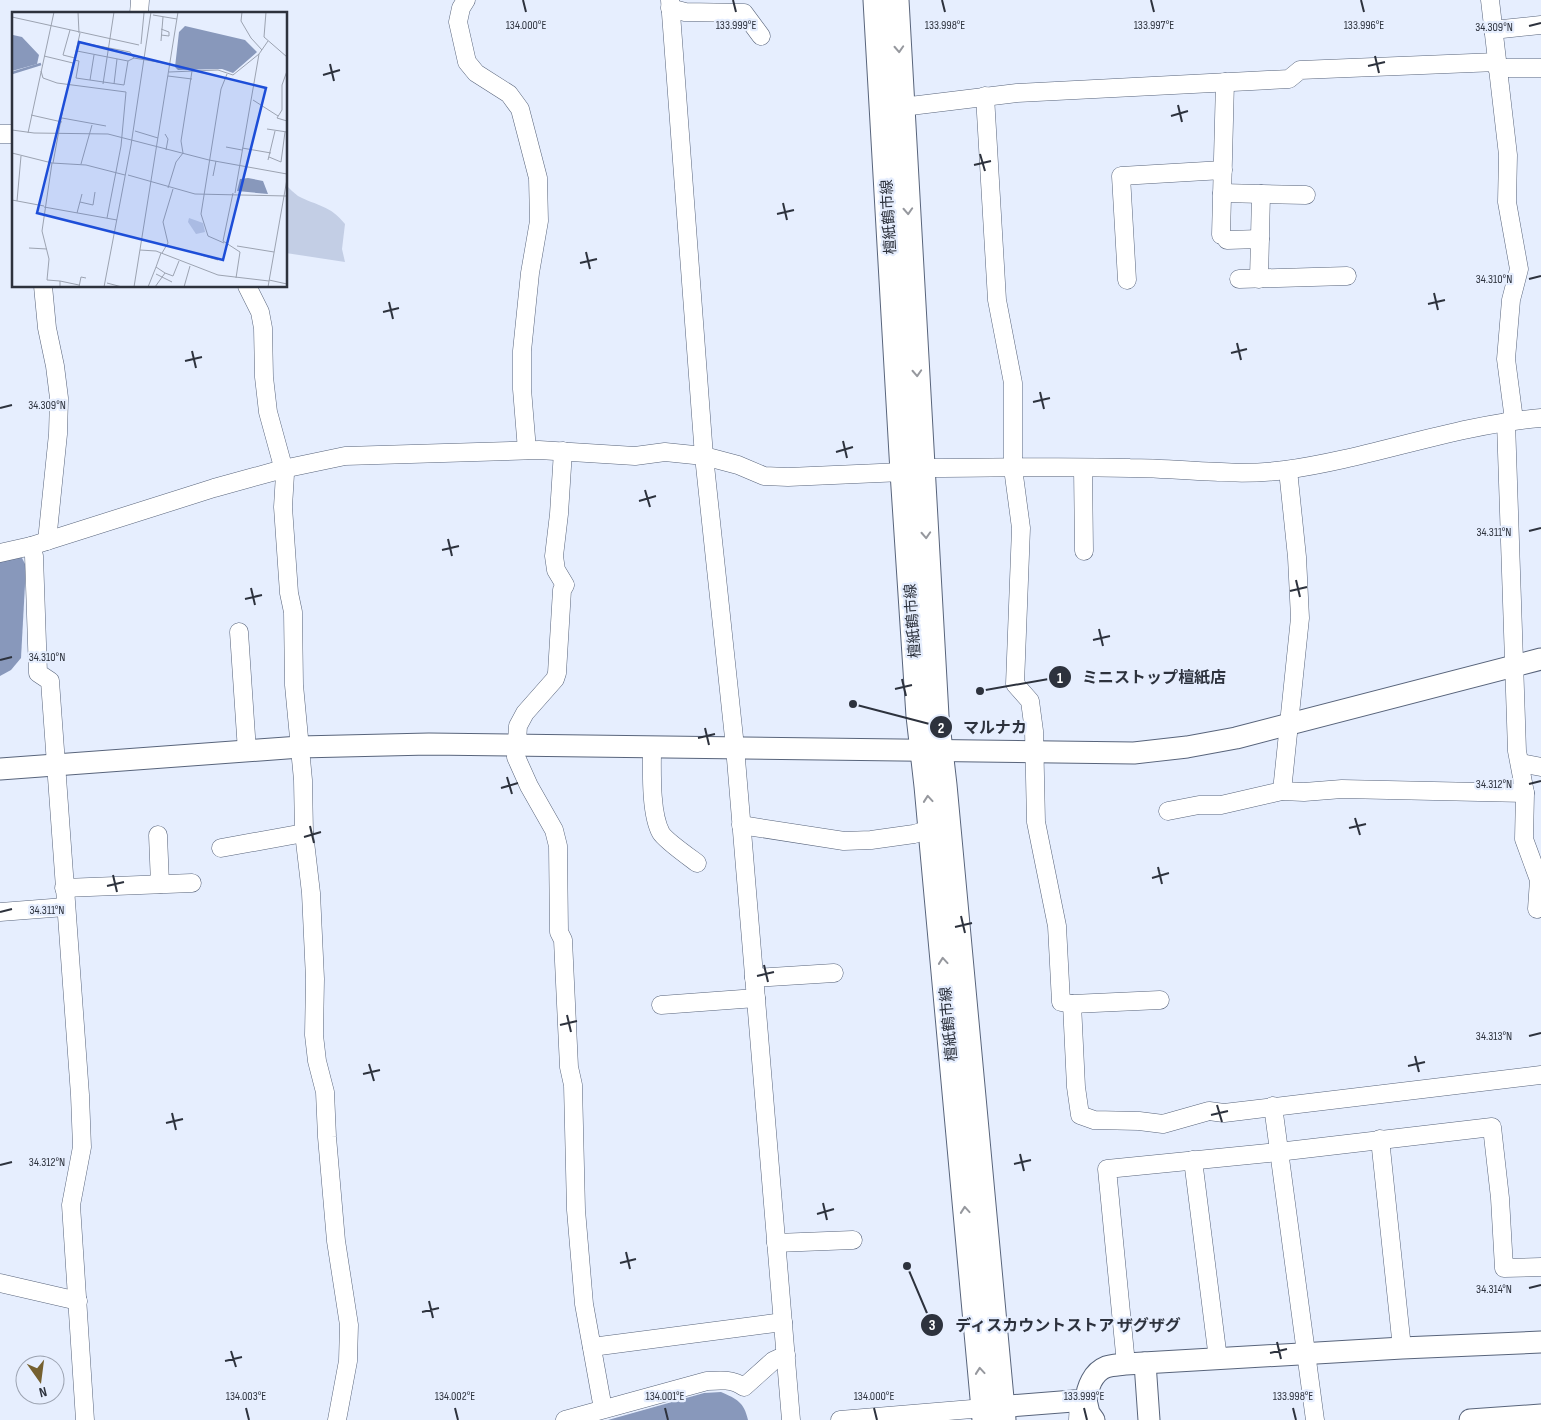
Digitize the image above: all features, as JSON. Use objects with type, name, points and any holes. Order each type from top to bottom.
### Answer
[{"type":"main road","name":"檀紙鶴市線","points":[[876,0],[913,470],[936,716],[932,751],[931,829],[993,1414]]},
{"type":"main road","name":"檀紙鶴市線","points":[[896,0],[902,107],[913,470]]},
{"type":"main road","name":"檀紙鶴市線","points":[[932,751],[993,1414]]},
{"type":"street","points":[[466,0],[461,8],[458,22],[467,62],[476,74],[509,94],[520,109],[538,178],[539,221],[530,273],[522,351],[522,389],[527,450]]},
{"type":"street","points":[[1490,0],[1508,155],[1507,202],[1519,269],[1511,300],[1506,359],[1510,421],[1515,709],[1525,793],[1524,839],[1539,880],[1537,909]]},
{"type":"street","points":[[670,4],[686,12],[744,13],[761,36]]},
{"type":"street","points":[[670,4],[704,456],[735,747],[791,1420]]},
{"type":"street","points":[[1493,30],[1541,25]]},
{"type":"street","points":[[902,107],[1017,92],[1289,79],[1300,70],[1497,65],[1541,68]]},
{"type":"street","points":[[1225,82],[1222,193],[1224,238],[1260,239]]},
{"type":"street","points":[[985,96],[997,300],[1013,383],[1013,468],[1021,528],[1015,684],[1030,701],[1034,731],[1036,822],[1057,926],[1061,1002],[1072,1004],[1160,1000]]},
{"type":"street","points":[[1127,280],[1122,176],[1223,170]]},
{"type":"street","points":[[1222,193],[1306,195]]},
{"type":"street","points":[[1259,279],[1261,194]]},
{"type":"street","points":[[1239,279],[1347,276]]},
{"type":"street","points":[[43,288],[47,328],[59,398],[58,434],[39,543],[34,556],[38,673],[50,681],[82,1147],[72,1205],[85,1420]]},
{"type":"street","points":[[248,288],[260,312],[263,328],[264,377],[268,412],[284,469],[283,507],[292,612],[294,685],[303,780],[304,833],[311,893],[315,979],[314,1035],[317,1061],[325,1092],[336,1241],[349,1325],[348,1361],[338,1420]]},
{"type":"street","points":[[0,552],[39,543],[214,488],[284,469],[345,456],[527,450],[635,456],[665,452],[704,456],[738,465],[764,476],[788,477],[913,470],[1013,468],[1131,468],[1248,473],[1329,464],[1485,425],[1541,418]]},
{"type":"street","points":[[563,451],[554,556],[556,570],[566,585],[562,590],[557,672],[555,679],[525,713],[518,726],[516,758],[528,786],[554,830],[558,846],[559,932],[563,940],[570,1067],[573,1085],[576,1210],[584,1304],[603,1409]]},
{"type":"street","points":[[1083,468],[1084,551]]},
{"type":"street","points":[[1282,791],[1300,618],[1297,558],[1288,470]]},
{"type":"street","points":[[239,632],[247,751]]},
{"type":"street","points":[[0,769],[300,747],[430,744],[1134,753],[1236,738],[1541,659]]},
{"type":"street","points":[[652,747],[652,782],[656,815],[661,834],[697,863]]},
{"type":"street","points":[[1520,763],[1541,767]]},
{"type":"street","points":[[1168,811],[1199,805],[1231,803],[1282,791],[1380,789],[1454,793],[1525,793]]},
{"type":"street","points":[[741,825],[844,841],[871,840],[914,834],[931,829]]},
{"type":"street","points":[[221,848],[304,833]]},
{"type":"street","points":[[158,835],[160,884]]},
{"type":"street","points":[[64,888],[192,883]]},
{"type":"street","points":[[0,912],[65,906]]},
{"type":"street","points":[[754,978],[834,972]]},
{"type":"street","points":[[661,1005],[756,998]]},
{"type":"street","points":[[1072,1004],[1076,1087],[1080,1115],[1094,1120],[1138,1121],[1163,1124],[1209,1111],[1224,1112],[1541,1075]]},
{"type":"street","points":[[1273,1106],[1315,1420]]},
{"type":"street","points":[[1149,1420],[1136,1364],[1107,1169],[1278,1152],[1492,1127],[1500,1198],[1504,1268],[1541,1267]]},
{"type":"street","points":[[1380,1140],[1402,1348]]},
{"type":"street","points":[[1193,1160],[1218,1359]]},
{"type":"street","points":[[776,1243],[853,1240]]},
{"type":"street","points":[[0,1284],[78,1301]]},
{"type":"street","points":[[592,1347],[783,1322]]},
{"type":"street","points":[[1081,1407],[1087,1391],[1097,1374],[1106,1367],[1402,1348],[1541,1342]]},
{"type":"street","points":[[565,1420],[707,1381],[732,1381],[744,1387],[773,1361],[786,1355]]},
{"type":"street","points":[[840,1420],[993,1414],[1081,1407],[1094,1420]]},
{"type":"street","points":[[1470,1420],[1541,1415]]},
{"type":"shaded area","points":[[288,187],[298,196],[334,213],[345,224],[342,249],[345,262],[288,253]]},
{"type":"shaded area","points":[[15,556],[22,558],[26,566],[21,658],[11,670],[0,676],[0,559]]},
{"type":"shaded area","points":[[721,1392],[742,1405],[748,1420],[608,1420],[704,1393]]},
{"type":"place","name":"ミニストップ檀紙店","points":[[980,691]]},
{"type":"place","name":"マルナカ","points":[[853,704]]},
{"type":"place","name":"ディスカウントストア ザグザグ","points":[[907,1266]]}]
